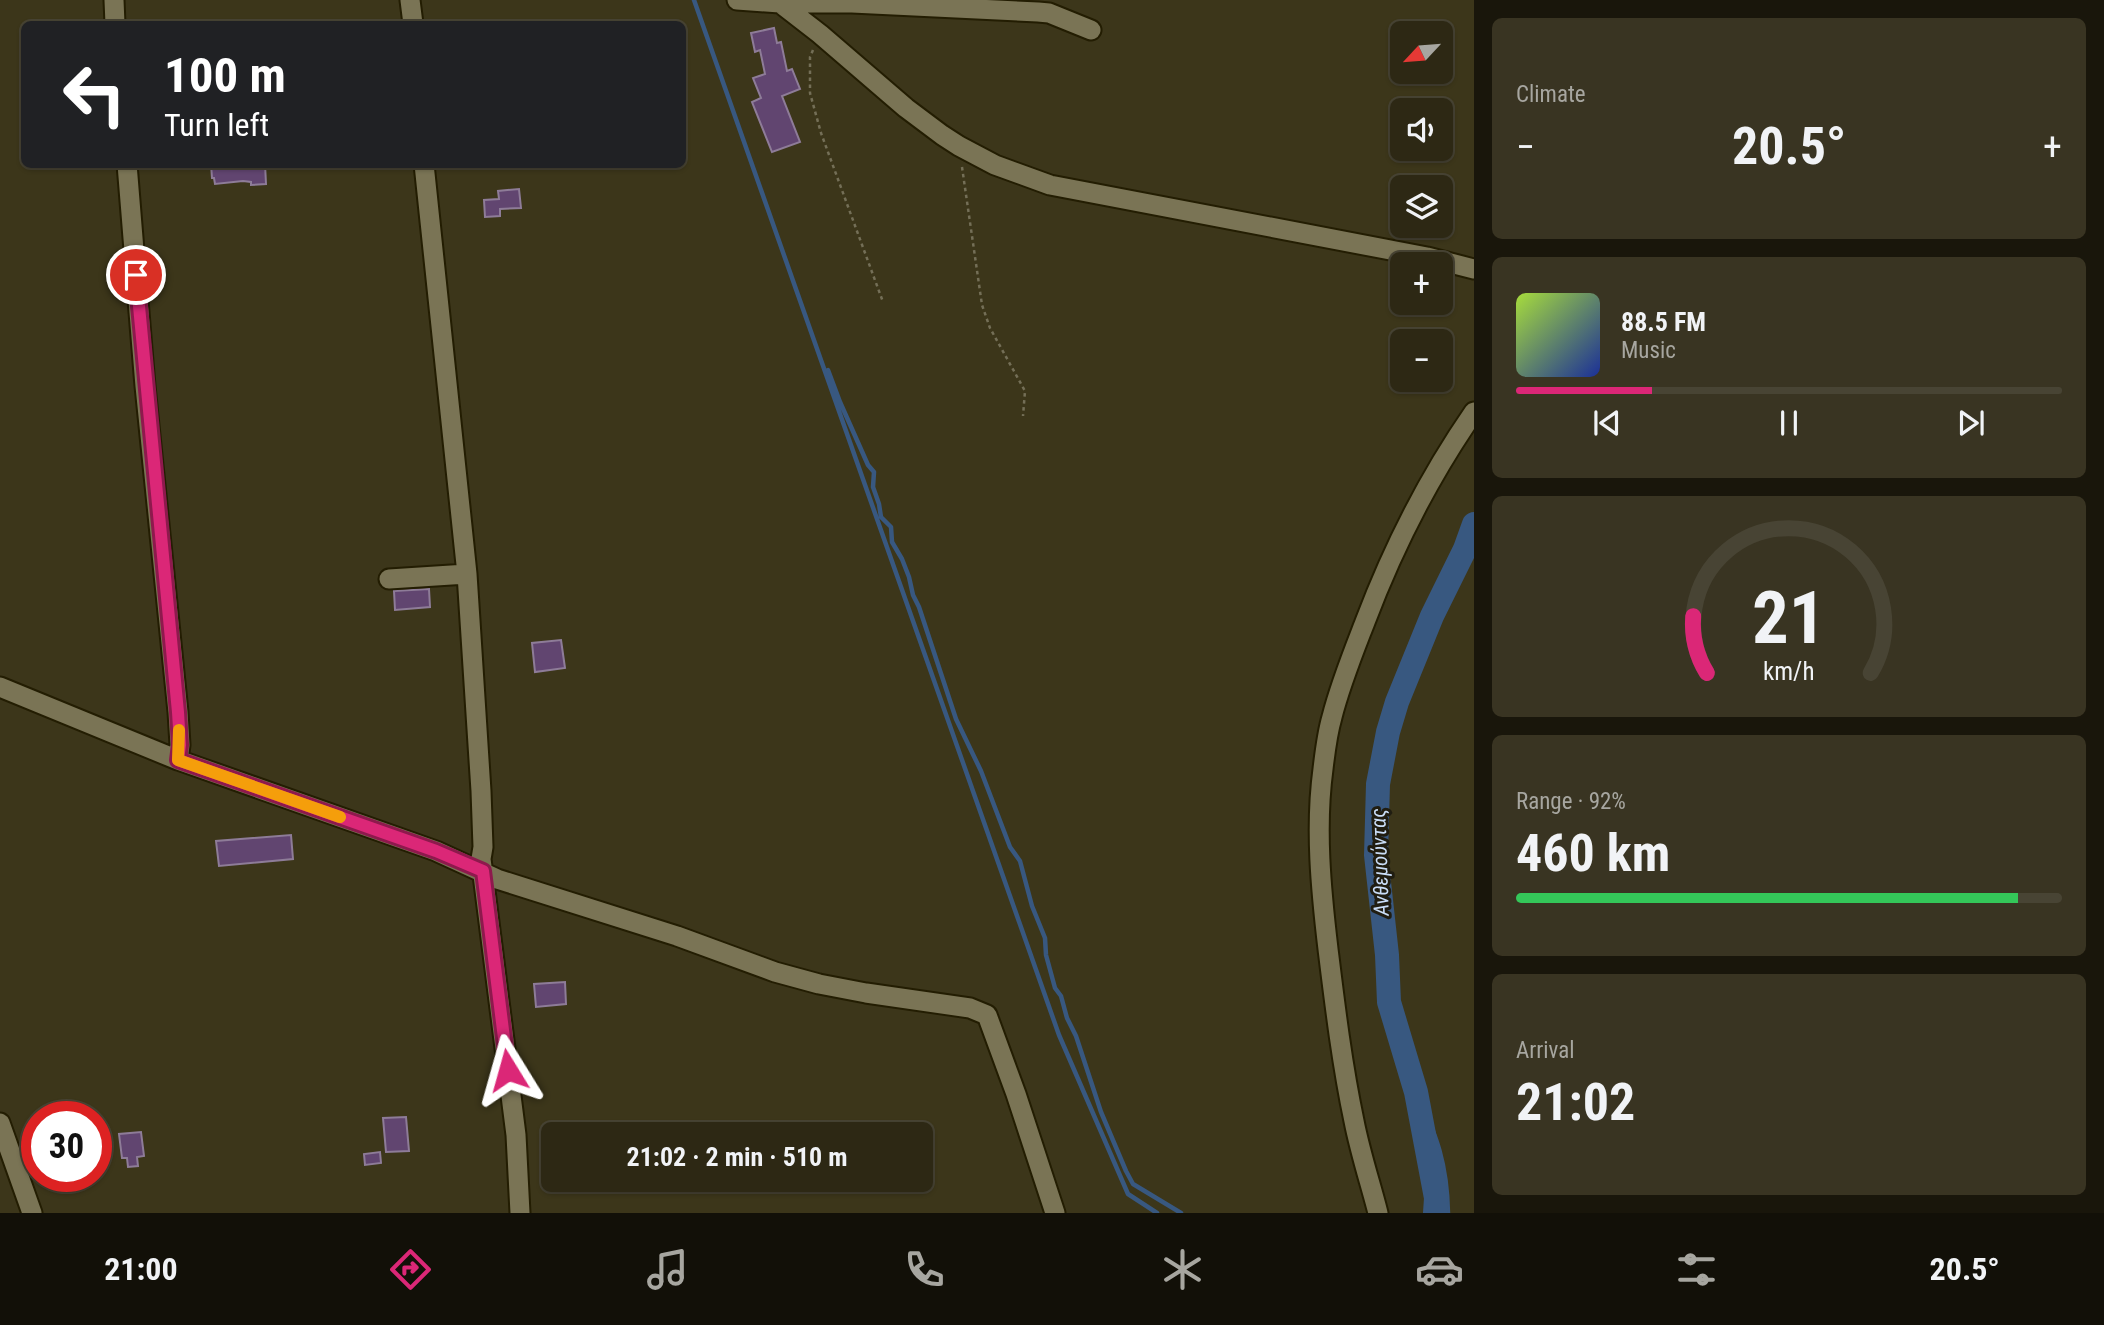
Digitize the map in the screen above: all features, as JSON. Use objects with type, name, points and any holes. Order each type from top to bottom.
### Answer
[{"type":"street","points":[[114,0],[115,21]]},
{"type":"street","points":[[410,0],[413,21]]},
{"type":"street","points":[[737,0],[780,3],[1032,6],[1091,30]]},
{"type":"street","points":[[780,3],[926,124],[959,146],[995,164],[1050,185],[1427,257],[1474,269]]},
{"type":"street","points":[[127,168],[145,386],[178,712],[178,760]]},
{"type":"street","points":[[424,168],[467,574],[481,791],[481,859],[516,1135],[520,1213]]},
{"type":"street","points":[[1378,1213],[1354,1123],[1334,996],[1323,906],[1320,824],[1323,772],[1331,718],[1379,585],[1412,515],[1448,449],[1474,412]]},
{"type":"street","points":[[388,579],[467,574]]},
{"type":"street","points":[[0,687],[178,760],[436,851],[497,879],[677,936],[793,978],[866,993],[951,1004],[981,1012],[986,1015],[1004,1059],[1055,1213]]},
{"type":"street","points":[[0,1123],[32,1213]]},
{"type":"path","points":[[820,34],[810,57],[810,93],[833,167],[883,302]]},
{"type":"path","points":[[959,146],[982,306],[990,328],[1025,391],[1023,416]]},
{"type":"building","points":[[774,28],[777,43],[781,42],[787,71],[792,69],[800,89],[782,96],[800,142],[772,152],[752,102],[761,98],[753,78],[765,74],[760,50],[755,52],[751,33]]},
{"type":"building","points":[[211,168],[265,168],[266,184],[251,185],[251,182],[243,181],[215,184]]},
{"type":"building","points":[[519,189],[521,208],[500,209],[500,216],[485,217],[484,200],[499,199],[498,191]]},
{"type":"building","points":[[429,589],[430,607],[395,610],[394,591]]},
{"type":"building","points":[[561,640],[565,668],[535,672],[532,643]]},
{"type":"building","points":[[291,835],[293,859],[219,866],[216,841]]},
{"type":"building","points":[[565,982],[566,1004],[536,1007],[534,984]]},
{"type":"building","points":[[406,1117],[409,1151],[386,1152],[383,1118]]},
{"type":"building","points":[[141,1132],[144,1156],[137,1157],[138,1166],[128,1167],[127,1158],[122,1158],[119,1134]]},
{"type":"building","points":[[380,1152],[381,1163],[365,1165],[364,1154]]},
{"type":"waterway","points":[[694,0],[1059,1035],[1128,1194],[1157,1213]]},
{"type":"waterway","points":[[828,370],[868,465],[874,472],[873,487],[881,517],[891,527],[892,542],[909,577],[956,719],[981,771],[1010,847],[1020,861],[1032,906],[1045,938],[1046,955],[1055,988],[1061,996],[1067,1018],[1076,1036],[1101,1112],[1133,1184],[1181,1213]]},
{"type":"waterway","name":"Ανθεμούντας","points":[[1435,1213],[1436,1198],[1416,1092],[1389,1002],[1387,955],[1376,855],[1378,784],[1397,702],[1474,524]]},
{"type":"waterway","points":[[1416,1092],[1440,1151],[1446,1180],[1448,1213]]},
{"type":"slow traffic","points":[[179,730],[178,760],[340,817]]},
{"type":"route","points":[[136,275],[178,712],[178,760],[436,851],[483,871],[508,1070]]}]
